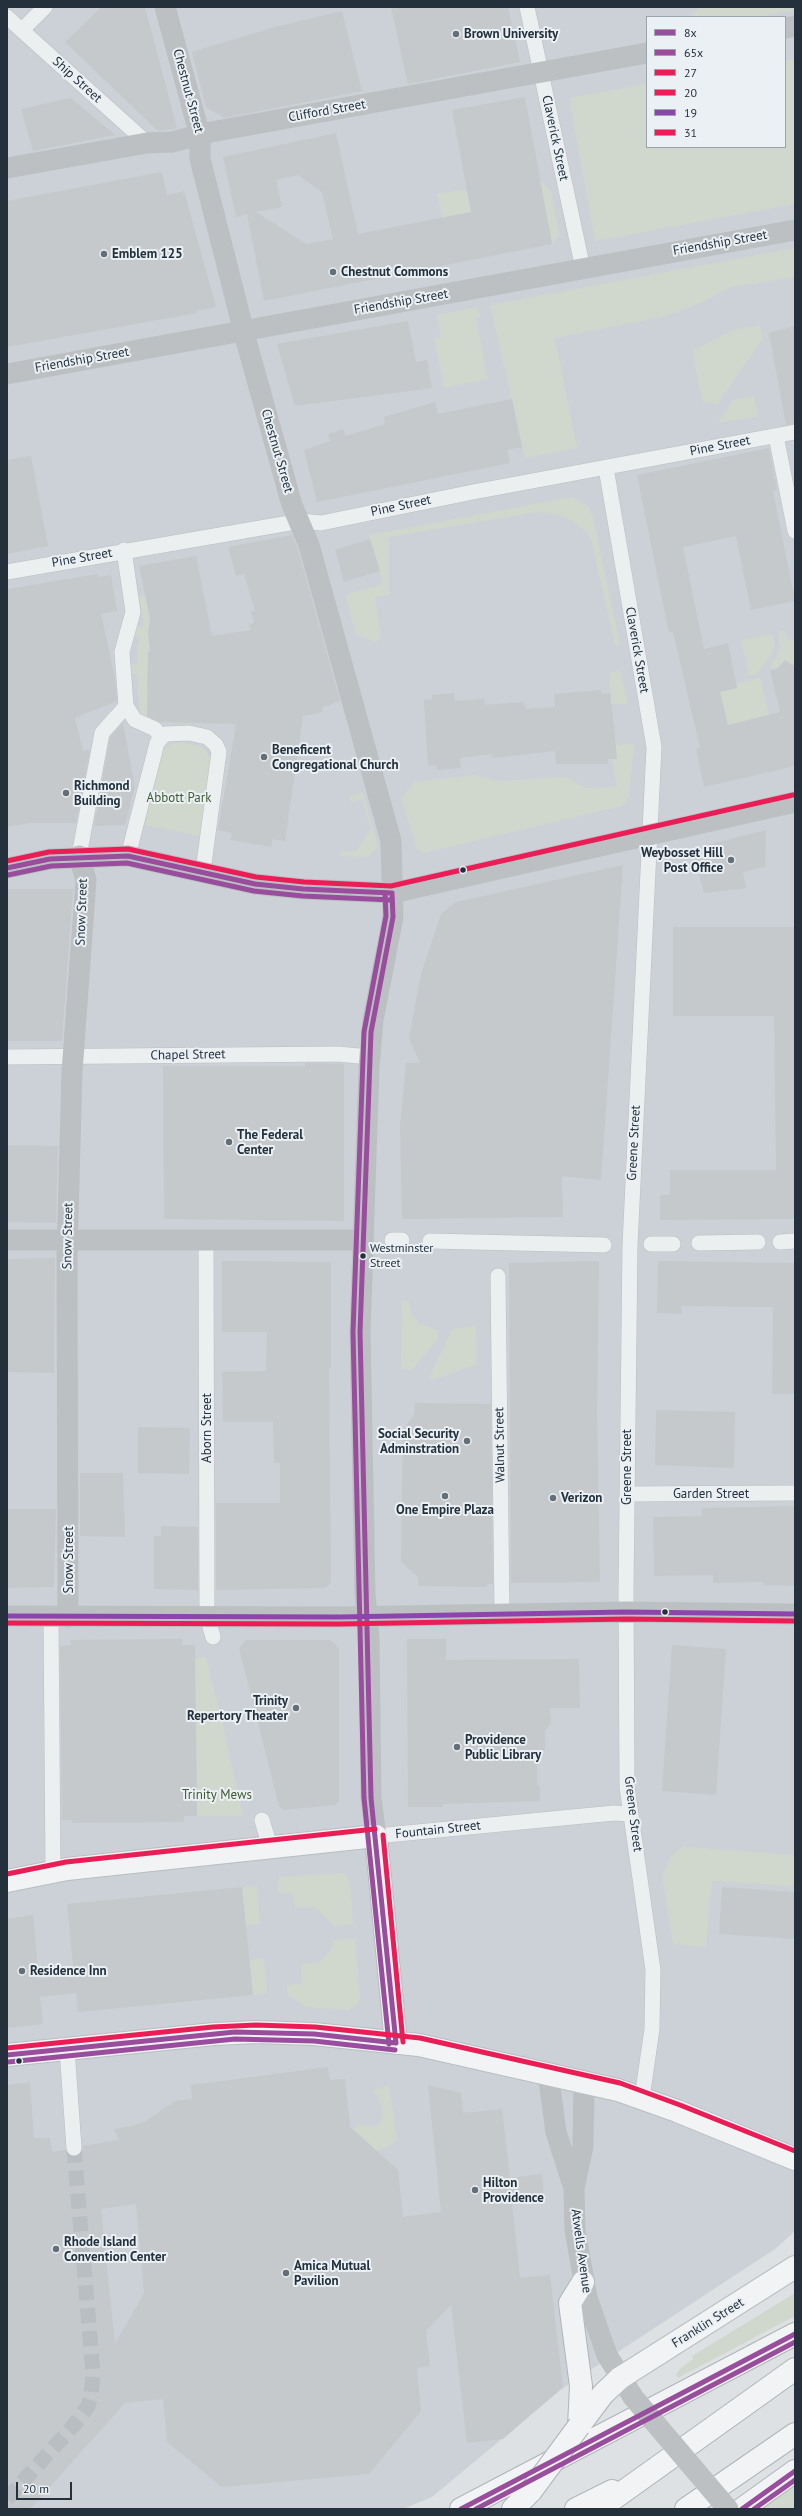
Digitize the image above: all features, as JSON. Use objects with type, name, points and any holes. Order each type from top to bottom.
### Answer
[{"type":"main road","name":"Fountain Street","points":[[7,1881],[53,1872],[376,1836]]},
{"type":"main road","points":[[376,1836],[396,2043]]},
{"type":"main road","points":[[7,2055],[256,2032],[314,2034],[441,2049],[548,2073],[642,2098],[793,2160]]},
{"type":"main road","name":"Franklin Street","points":[[514,2509],[531,2491],[603,2394],[620,2378],[792,2266]]},
{"type":"main road","points":[[579,2426],[581,2386],[570,2303],[583,2282]]},
{"type":"main road","points":[[461,2509],[795,2334]]},
{"type":"main road","points":[[599,2509],[795,2369]]},
{"type":"main road","points":[[686,2509],[795,2434]]},
{"type":"main road","points":[[742,2509],[795,2471]]},
{"type":"main road","points":[[576,2509],[650,2472]]},
{"type":"street","points":[[22,30],[45,7]]},
{"type":"street","name":"Chestnut Street","points":[[166,7],[200,136],[200,159],[243,329],[292,505],[301,521],[387,825],[393,861],[393,917],[372,1020],[369,1057],[362,1240],[360,1369],[371,1798],[376,1836]]},
{"type":"street","name":"Claverick Street","points":[[527,7],[583,268]]},
{"type":"street","name":"Ship Street","points":[[7,17],[147,143]]},
{"type":"street","name":"Clifford Street","points":[[7,168],[147,143],[200,136],[211,132],[646,54]]},
{"type":"street","name":"Friendship Street","points":[[7,374],[243,329],[795,230]]},
{"type":"street","name":"Pine Street","points":[[7,572],[124,550],[301,521],[321,523],[473,492],[795,432]]},
{"type":"street","points":[[776,436],[795,531]]},
{"type":"street","name":"Claverick Street","points":[[606,468],[654,747],[649,834]]},
{"type":"street","points":[[124,550],[133,612],[122,652],[126,706],[134,720],[154,729],[161,737]]},
{"type":"street","points":[[79,856],[102,733],[126,706]]},
{"type":"street","points":[[128,856],[154,750],[161,737],[165,734],[179,732],[206,737],[216,745],[219,752],[203,871]]},
{"type":"street","points":[[7,868],[50,859],[79,856],[128,856],[203,871],[255,884],[303,889],[392,893],[795,802]]},
{"type":"street","name":"Greene Street","points":[[642,2098],[652,2029],[653,1970],[627,1787],[626,1612],[630,1245],[649,834]]},
{"type":"street","name":"Snow Street","points":[[53,1872],[60,1617],[67,1240],[73,1056],[86,880],[79,856]]},
{"type":"street","name":"Chapel Street","points":[[7,1057],[338,1054],[369,1057]]},
{"type":"street","points":[[7,1240],[362,1240]]},
{"type":"street","name":"Aborn Street","points":[[206,1240],[207,1617],[213,1637]]},
{"type":"street","points":[[430,1241],[604,1245]]},
{"type":"street","points":[[780,1242],[795,1241]]},
{"type":"street","points":[[699,1243],[758,1242]]},
{"type":"street","points":[[651,1244],[674,1244]]},
{"type":"street","name":"Walnut Street","points":[[498,1276],[502,1614]]},
{"type":"street","name":"Garden Street","points":[[627,1494],[795,1493]]},
{"type":"street","points":[[7,1616],[367,1617],[626,1612],[795,1614]]},
{"type":"street","name":"Fountain Street","points":[[376,1836],[576,1816],[631,1814]]},
{"type":"street","points":[[262,1820],[270,1847]]},
{"type":"street","points":[[67,2049],[74,2148]]},
{"type":"street","name":"Atwells Avenue","points":[[548,2073],[556,2132],[574,2188]]},
{"type":"street","name":"Atwells Avenue","points":[[584,2082],[583,2146],[574,2188],[575,2230],[583,2282],[598,2334],[620,2378],[633,2397],[728,2509]]},
{"type":"shaded area","points":[[7,7],[795,7],[795,2231],[775,2249],[563,2388],[432,2497],[403,2509],[7,2509]]},
{"type":"green space","points":[[701,7],[795,7],[795,10],[763,16],[688,16]]},
{"type":"green space","points":[[795,58],[795,204],[595,241],[569,98],[646,84],[646,148],[786,148],[786,60]]},
{"type":"green space","points":[[538,179],[551,191],[559,235],[552,244],[543,198],[442,218],[437,194],[463,190],[469,192]]},
{"type":"green space","points":[[795,248],[795,277],[731,287],[703,302],[666,316],[555,338],[577,448],[525,458],[490,305]]},
{"type":"green space","points":[[478,307],[480,317],[476,318],[488,379],[444,388],[434,339],[441,337],[437,315]]},
{"type":"green space","points":[[760,325],[762,340],[717,405],[702,401],[692,351],[733,330]]},
{"type":"green space","points":[[754,396],[758,416],[718,423],[733,400]]},
{"type":"green space","points":[[572,497],[587,505],[593,516],[620,645],[615,645],[591,539],[584,530],[572,521],[557,514],[538,512],[389,537],[389,595],[375,597],[381,638],[376,642],[356,635],[345,595],[383,584],[369,535]]},
{"type":"green space","points":[[145,595],[152,626],[153,651],[148,652],[147,720],[140,715],[137,674],[130,674],[129,664],[137,664],[137,647],[140,639],[134,636],[137,626],[142,628],[144,620],[138,596]]},
{"type":"green space","points":[[781,631],[785,631],[787,640],[795,639],[795,664],[790,665],[787,662],[783,662],[780,668],[771,670],[770,666],[777,656],[780,647],[778,634]]},
{"type":"green space","points":[[773,634],[774,646],[771,655],[757,674],[749,676],[741,640]]},
{"type":"green space","points":[[620,670],[628,704],[611,704],[610,673]]},
{"type":"green space","points":[[760,677],[769,715],[733,724],[731,739],[720,692],[737,688],[736,684]]},
{"type":"green space","name":"Abbott Park","points":[[181,742],[199,746],[206,751],[211,761],[201,836],[145,825],[162,751],[171,744]]},
{"type":"green space","points":[[634,744],[629,798],[622,806],[423,853],[417,849],[401,798],[414,782],[474,775],[500,781],[566,777],[586,788],[617,787],[612,759],[616,745]]},
{"type":"green space","points":[[363,792],[377,843],[377,848],[368,857],[340,856],[339,854],[341,852],[356,851],[371,829],[362,799],[352,802],[348,798]]},
{"type":"green space","points":[[402,1300],[409,1302],[413,1317],[420,1323],[438,1331],[437,1340],[412,1370],[401,1369]]},
{"type":"green space","points":[[476,1326],[477,1364],[433,1380],[429,1378],[452,1329]]},
{"type":"green space","name":"Trinity Mews","points":[[206,1657],[243,1816],[197,1816],[195,1659]]},
{"type":"green space","points":[[683,1847],[795,1855],[795,1886],[712,1881],[706,1947],[673,1944],[662,1876],[671,1856]]},
{"type":"green space","points":[[344,1873],[350,1882],[353,1924],[333,1926],[319,1910],[311,1907],[295,1907],[293,1893],[278,1893],[279,1877]]},
{"type":"green space","points":[[257,1886],[260,1924],[246,1925],[242,1887]]},
{"type":"green space","points":[[355,1939],[360,1999],[358,2005],[348,2010],[306,2007],[288,1995],[287,1985],[302,1984],[301,1964],[317,1963],[322,1960],[332,1948],[333,1940]]},
{"type":"green space","points":[[264,1958],[267,1993],[253,1995],[249,1960]]},
{"type":"green space","points":[[389,2085],[397,2140],[390,2146],[376,2151],[353,2129],[360,2124],[371,2127],[378,2125],[382,2119],[383,2109],[377,2096],[372,2091]]},
{"type":"green space","points":[[795,2293],[795,2316],[678,2378],[676,2374],[693,2359],[692,2356]]},
{"type":"green space","points":[[795,2483],[795,2509],[764,2509],[758,2504]]},
{"type":"building","points":[[102,7],[145,7],[177,128],[158,131],[65,42]]},
{"type":"building","name":"Brown University","points":[[391,7],[508,7],[520,62],[408,84]]},
{"type":"building","points":[[342,11],[362,91],[224,118],[206,107],[192,52],[275,27]]},
{"type":"building","points":[[525,97],[552,244],[264,301],[247,214],[236,217],[223,157],[336,133],[358,234],[471,212],[452,110]],"holes":[[[298,175],[322,192],[333,239],[306,244],[256,212],[282,207],[276,180]]]},
{"type":"building","points":[[71,98],[115,135],[33,151],[21,109]]},
{"type":"building","name":"Emblem 125","points":[[162,172],[167,195],[184,191],[216,307],[196,311],[197,313],[7,347],[7,201]]},
{"type":"building","points":[[408,321],[416,362],[427,360],[432,388],[295,406],[277,344]]},
{"type":"building","points":[[795,326],[795,423],[786,425],[769,333]]},
{"type":"building","points":[[512,399],[522,447],[507,450],[510,463],[317,502],[304,450],[330,441],[328,434],[343,429],[346,436],[385,424],[384,417],[435,402],[438,414]]},
{"type":"building","points":[[769,448],[777,490],[773,491],[795,601],[751,610],[736,536],[683,547],[704,649],[728,643],[737,688],[720,692],[728,725],[780,712],[770,670],[777,669],[785,660],[795,667],[795,766],[704,787],[696,749],[700,748],[673,632],[669,633],[637,475]]},
{"type":"building","points":[[31,456],[48,546],[7,554],[7,460]]},
{"type":"building","points":[[292,535],[298,549],[340,701],[322,708],[323,712],[303,716],[285,841],[272,839],[271,847],[231,840],[232,833],[218,830],[236,724],[160,722],[147,716],[148,651],[150,651],[148,632],[150,618],[139,566],[196,556],[212,636],[251,630],[249,625],[254,623],[251,611],[255,611],[244,574],[236,576],[228,547]]},
{"type":"building","points":[[370,539],[380,571],[344,582],[335,550]]},
{"type":"building","points":[[98,574],[98,577],[111,575],[117,611],[101,614],[115,678],[117,701],[75,718],[83,751],[90,750],[76,823],[29,823],[7,827],[7,589]]},
{"type":"building","points":[[601,690],[601,694],[610,693],[617,759],[608,759],[608,764],[556,764],[555,751],[493,758],[492,754],[460,758],[461,768],[437,770],[436,765],[428,766],[424,700],[432,699],[432,695],[454,693],[455,701],[484,699],[485,705],[524,702],[525,709],[555,707],[554,694]]},
{"type":"building","points":[[123,723],[135,787],[125,825],[94,826],[110,737]]},
{"type":"building","points":[[766,830],[765,867],[743,872],[746,888],[704,893],[692,849]]},
{"type":"building","points":[[623,865],[601,1180],[562,1176],[563,1217],[402,1219],[400,1127],[406,1063],[420,1063],[409,1038],[421,974],[441,914],[456,902]]},
{"type":"building","points":[[7,889],[73,889],[62,1041],[7,1041]]},
{"type":"building","points":[[673,927],[795,927],[795,1219],[660,1220],[660,1195],[670,1195],[670,1170],[776,1170],[774,1016],[673,1016]]},
{"type":"building","name":"The Federal Center","points":[[305,1063],[344,1064],[344,1221],[164,1219],[163,1066],[305,1066]]},
{"type":"building","points":[[7,1145],[58,1146],[56,1223],[7,1222]]},
{"type":"building","points":[[55,1258],[54,1373],[7,1372],[7,1259]]},
{"type":"building","points":[[222,1261],[331,1262],[331,1368],[329,1368],[331,1583],[325,1588],[216,1590],[216,1503],[280,1503],[280,1463],[274,1463],[273,1422],[223,1422],[222,1372],[266,1371],[267,1332],[222,1332]]},
{"type":"building","points":[[599,1261],[597,1414],[600,1582],[511,1583],[509,1263]]},
{"type":"building","points":[[658,1261],[795,1263],[795,1394],[772,1394],[773,1307],[681,1306],[682,1314],[657,1313]]},
{"type":"building","name":"One Empire Plaza","points":[[415,1403],[491,1404],[493,1584],[487,1584],[487,1587],[418,1586],[418,1577],[401,1562],[403,1430],[414,1415]]},
{"type":"building","points":[[656,1410],[735,1412],[734,1468],[655,1465]]},
{"type":"building","points":[[138,1427],[190,1428],[189,1474],[138,1473]]},
{"type":"building","points":[[80,1473],[123,1473],[125,1537],[80,1536]]},
{"type":"building","points":[[795,1506],[795,1586],[763,1585],[763,1582],[713,1583],[713,1575],[654,1576],[653,1517],[702,1516],[702,1508]]},
{"type":"building","points":[[7,1509],[56,1509],[54,1587],[7,1588]]},
{"type":"building","points":[[161,1526],[198,1527],[198,1590],[154,1589],[154,1536],[161,1536]]},
{"type":"building","points":[[182,1639],[182,1645],[195,1645],[197,1816],[184,1816],[184,1822],[72,1823],[72,1820],[62,1820],[60,1646],[71,1645],[71,1640]]},
{"type":"building","points":[[407,1639],[446,1639],[446,1660],[579,1659],[580,1708],[550,1708],[551,1723],[545,1731],[545,1750],[537,1753],[537,1785],[540,1785],[540,1801],[443,1804],[443,1807],[408,1807]]},
{"type":"building","name":"Trinity Repertory Theater","points":[[246,1640],[330,1640],[339,1648],[339,1801],[335,1805],[283,1810],[279,1806],[239,1648]]},
{"type":"building","points":[[672,1645],[726,1649],[716,1795],[662,1791]]},
{"type":"building","points":[[242,1887],[253,1995],[78,2012],[76,1993],[40,1997],[43,2024],[7,2028],[7,1919],[33,1915],[39,1979],[74,1975],[67,1904]]},
{"type":"building","points":[[722,1887],[795,1892],[795,1939],[719,1934]]},
{"type":"building","points":[[328,2067],[330,2080],[345,2079],[350,2127],[398,2170],[403,2217],[441,2212],[428,2085],[461,2093],[463,2113],[502,2109],[510,2178],[542,2174],[544,2199],[512,2203],[520,2278],[550,2275],[563,2387],[503,2439],[467,2443],[451,2305],[426,2331],[430,2366],[417,2368],[421,2411],[369,2474],[222,2487],[167,2442],[163,2399],[125,2403],[30,2509],[7,2509],[7,2085],[30,2082],[34,2138],[50,2138],[52,2152],[65,2150],[70,2156],[74,2157],[82,2152],[83,2146],[119,2140],[114,2129],[132,2126],[146,2121],[175,2101],[192,2099],[191,2085]],"holes":[[[136,2204],[144,2293],[115,2344],[101,2209]]]},
{"type":"tunnel","points":[[7,2499],[74,2425],[88,2406],[91,2396],[93,2374],[74,2148]]},
{"type":"transit line","name":"20","points":[[7,861],[49,852],[128,849],[256,877],[304,882],[391,886],[793,795]]},
{"type":"transit line","name":"8x","points":[[7,868],[50,859],[128,856],[255,884],[303,889],[392,893]]},
{"type":"transit line","name":"65x","points":[[8,875],[51,866],[127,863],[254,891],[303,896],[392,900]]},
{"type":"transit line","name":"65x","points":[[385,893],[386,916],[364,1032],[353,1332],[364,1798],[389,2044]]},
{"type":"transit line","name":"8x","points":[[392,893],[393,917],[371,1032],[360,1332],[371,1798],[396,2043]]},
{"type":"transit line","name":"19","points":[[7,1616],[339,1617],[626,1612],[795,1614]]},
{"type":"transit line","name":"31","points":[[7,1623],[339,1624],[626,1619],[795,1621]]},
{"type":"transit line","name":"27","points":[[7,1874],[66,1862],[375,1829]]},
{"type":"transit line","name":"27","points":[[383,1835],[403,2042]]},
{"type":"transit line","name":"27","points":[[7,2048],[213,2027],[256,2025],[315,2027],[420,2038],[620,2083],[680,2105],[795,2151]]},
{"type":"transit line","name":"8x","points":[[7,2055],[235,2032],[314,2034],[396,2043]]},
{"type":"transit line","name":"65x","points":[[8,2062],[235,2039],[314,2041],[395,2050]]},
{"type":"transit line","name":"8x","points":[[461,2509],[795,2334]]},
{"type":"transit line","name":"65x","points":[[476,2509],[795,2342]]},
{"type":"transit line","name":"8x","points":[[742,2509],[795,2471]]},
{"type":"transit line","name":"65x","points":[[754,2509],[795,2480]]},
{"type":"place","name":"Brown University","points":[[456,34]]},
{"type":"place","name":"Emblem 125","points":[[104,254]]},
{"type":"place","name":"Chestnut Commons","points":[[333,272]]},
{"type":"place","name":"Beneficent Congregational Church","points":[[264,757]]},
{"type":"place","name":"Richmond Building","points":[[66,793]]},
{"type":"place","name":"Weybosset Hill Post Office","points":[[731,860]]},
{"type":"place","name":"The Federal Center","points":[[229,1142]]},
{"type":"place","name":"Westminster Street","points":[[363,1256]]},
{"type":"place","name":"Social Security Adminstration","points":[[467,1441]]},
{"type":"place","name":"One Empire Plaza","points":[[445,1496]]},
{"type":"place","name":"Verizon","points":[[553,1498]]},
{"type":"place","name":"Trinity Repertory Theater","points":[[296,1708]]},
{"type":"place","name":"Providence Public Library","points":[[457,1747]]},
{"type":"place","name":"Residence Inn","points":[[22,1971]]},
{"type":"place","name":"Hilton Providence","points":[[475,2190]]},
{"type":"place","name":"Rhode Island Convention Center","points":[[56,2249]]},
{"type":"place","name":"Amica Mutual Pavilion","points":[[286,2273]]}]
